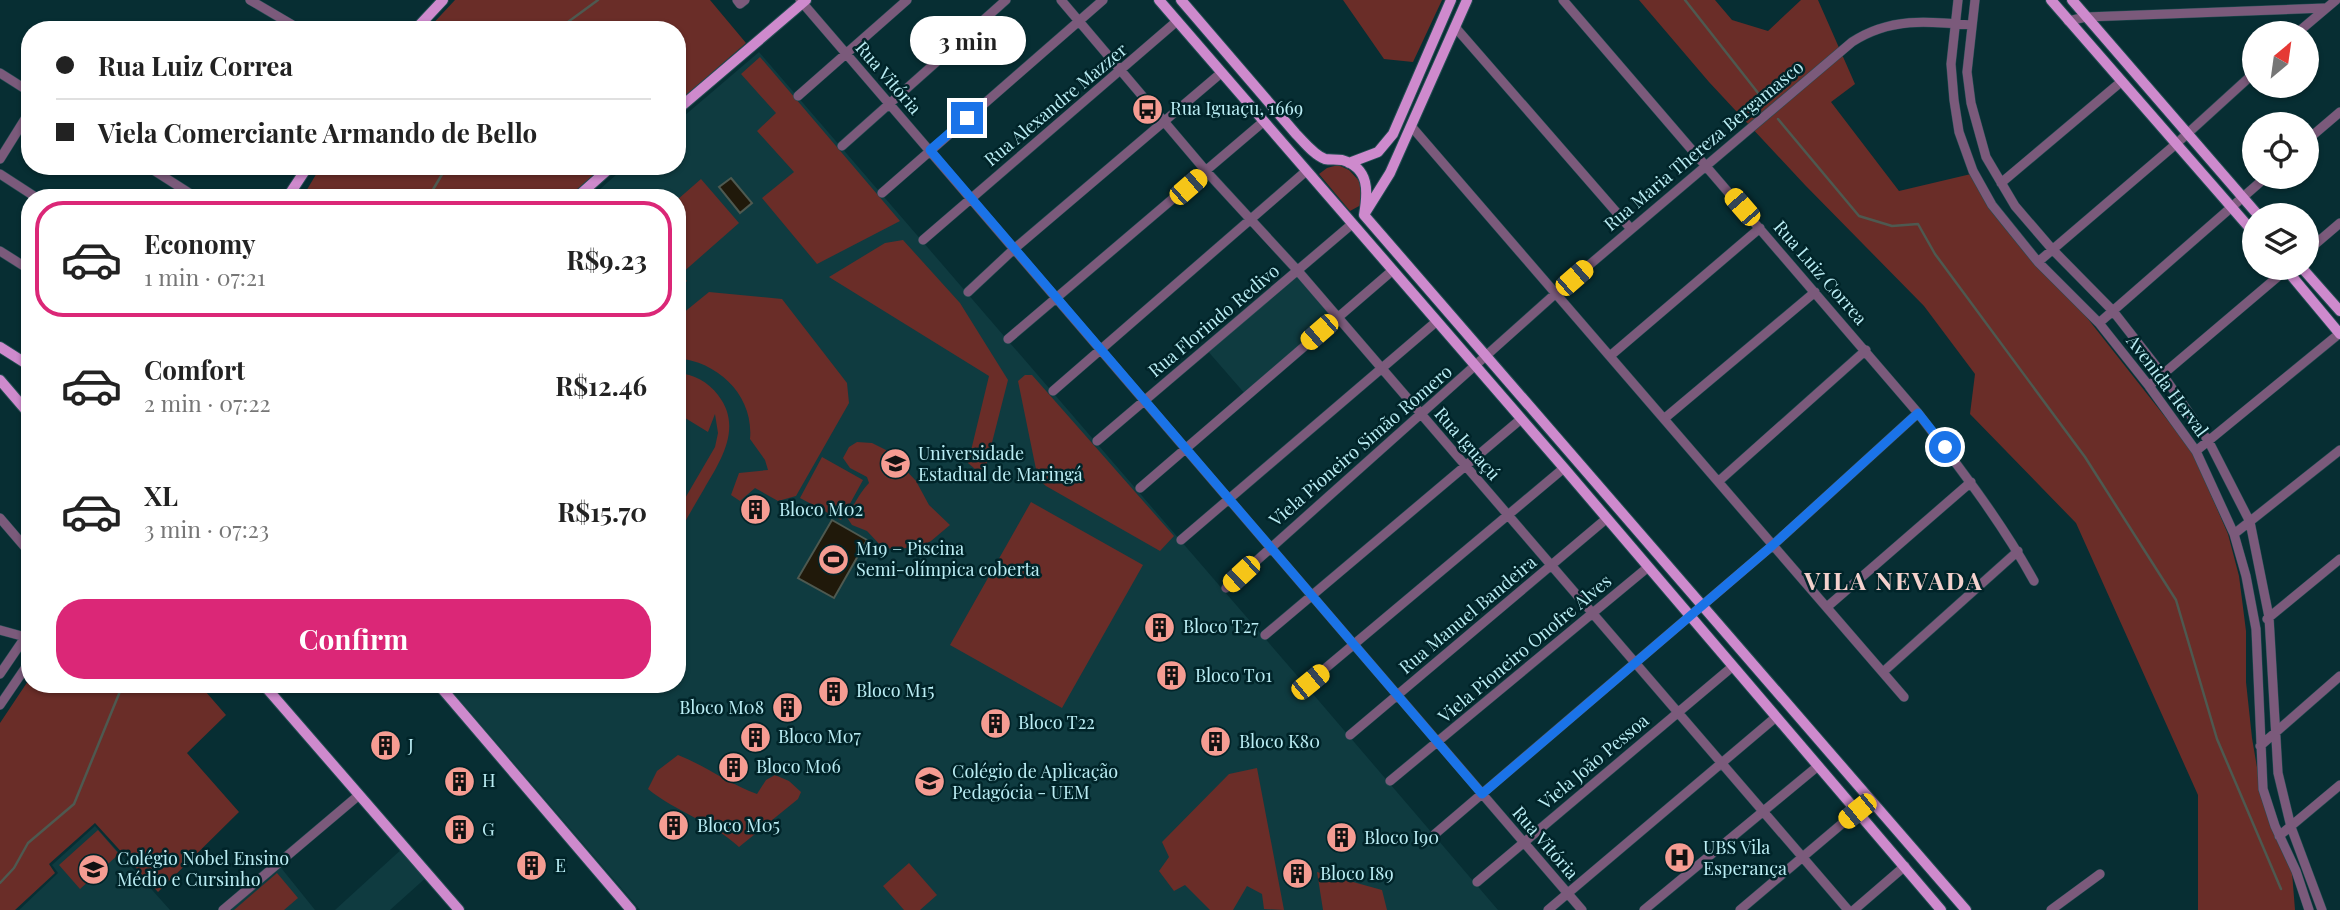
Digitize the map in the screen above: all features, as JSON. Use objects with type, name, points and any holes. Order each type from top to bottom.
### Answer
[{"type":"main road","points":[[423,21],[443,0]]},
{"type":"main road","points":[[1159,0],[1564,468],[1941,910]]},
{"type":"main road","points":[[1181,0],[1296,134],[1324,159],[1349,163],[1378,152],[1393,134],[1451,0]]},
{"type":"main road","points":[[1352,224],[1364,215],[1376,199],[1390,173],[1467,0]]},
{"type":"main road","points":[[2051,0],[2242,219]]},
{"type":"main road","points":[[2072,0],[2247,203]]},
{"type":"main road","points":[[686,102],[803,1]]},
{"type":"main road","points":[[1306,172],[1324,159]]},
{"type":"main road","points":[[1349,163],[1365,180],[1368,193],[1364,215]]},
{"type":"main road","points":[[586,189],[602,175]]},
{"type":"main road","points":[[1364,215],[1966,910]]},
{"type":"main road","points":[[2296,280],[2340,333]]},
{"type":"main road","points":[[2313,280],[2340,311]]},
{"type":"main road","points":[[0,346],[21,360]]},
{"type":"main road","points":[[0,380],[21,404]]},
{"type":"main road","points":[[271,693],[459,910]]},
{"type":"main road","points":[[446,693],[631,910]]},
{"type":"street","points":[[250,0],[285,21]]},
{"type":"street","points":[[737,0],[740,4],[745,0]]},
{"type":"street","points":[[798,96],[907,0]]},
{"type":"street","points":[[842,146],[1006,0]]},
{"type":"street","name":"Rua Iguaçú","points":[[1061,0],[1206,171],[1298,271],[1848,910]]},
{"type":"street","points":[[882,193],[1103,0]]},
{"type":"street","name":"Rua Luiz Correa","points":[[1563,0],[1918,413],[1971,482],[2018,551],[2034,581]]},
{"type":"street","name":"Avenida Herval","points":[[1958,0],[1951,64],[1959,132],[1973,171],[1992,205],[2038,262],[2099,323],[2196,451],[2234,534],[2246,576],[2256,629],[2263,789],[2309,910]]},
{"type":"street","name":"Avenida Herval","points":[[1975,0],[1967,72],[1971,103],[1986,157],[2015,206],[2052,249],[2113,311],[2164,374],[2209,442],[2250,522],[2269,617],[2278,773],[2291,827],[2322,910]]},
{"type":"street","points":[[2310,21],[2336,0]]},
{"type":"street","name":"Rua Vitória","points":[[803,1],[1582,910]]},
{"type":"street","points":[[2068,21],[2086,17],[2325,8]]},
{"type":"street","name":"Rua Alexandre Mazzer","points":[[923,240],[1177,21]]},
{"type":"street","name":"Rua Maria Thereza Bergamasco","points":[[1485,357],[1705,165],[1830,59],[1866,33],[1897,23],[1920,21],[1972,25]]},
{"type":"street","points":[[1455,27],[1631,229]]},
{"type":"street","points":[[0,73],[21,86]]},
{"type":"street","points":[[968,292],[1014,249],[1221,73]]},
{"type":"street","points":[[2001,183],[2122,81]]},
{"type":"street","points":[[2038,262],[2242,84]]},
{"type":"street","points":[[2319,130],[2340,112]]},
{"type":"street","points":[[1009,339],[1263,122]]},
{"type":"street","points":[[0,159],[21,125]]},
{"type":"street","points":[[1411,126],[1904,697]]},
{"type":"street","points":[[1053,391],[1248,219],[1306,172]]},
{"type":"street","points":[[0,174],[23,189]]},
{"type":"street","points":[[161,175],[183,189]]},
{"type":"street","points":[[2099,323],[2252,189]]},
{"type":"street","points":[[2319,241],[2340,223]]},
{"type":"street","name":"Rua Florindo Redivo","points":[[1097,442],[1352,224]]},
{"type":"street","points":[[1610,356],[1760,228]]},
{"type":"street","points":[[0,251],[21,264]]},
{"type":"street","points":[[1140,488],[1392,270]]},
{"type":"street","points":[[2149,386],[2272,280]]},
{"type":"street","points":[[1665,418],[1815,292]]},
{"type":"street","points":[[1181,540],[1437,321]]},
{"type":"street","points":[[2196,451],[2340,333]]},
{"type":"street","points":[[1719,481],[1866,350]]},
{"type":"street","name":"Viela Pioneiro Simão Romero","points":[[1226,588],[1485,357]]},
{"type":"street","points":[[1435,834],[1773,545],[1918,413]]},
{"type":"street","points":[[1265,635],[1521,419]]},
{"type":"street","points":[[2234,534],[2340,450]]},
{"type":"street","points":[[1310,682],[1564,468]]},
{"type":"street","points":[[1827,607],[1971,482]]},
{"type":"street","points":[[0,517],[21,542]]},
{"type":"street","name":"Rua Manuel Bandeira","points":[[1350,735],[1606,519]]},
{"type":"street","points":[[1883,672],[2018,551]]},
{"type":"street","points":[[2256,629],[2340,559]]},
{"type":"street","name":"Viela Pioneiro Onofre Alves","points":[[1390,781],[1647,568]]},
{"type":"street","points":[[0,630],[21,634]]},
{"type":"street","points":[[0,674],[21,645]]},
{"type":"street","name":"Viela João Pessoa","points":[[1477,882],[1732,667]]},
{"type":"street","points":[[0,705],[21,674]]},
{"type":"street","points":[[2260,746],[2340,676]]},
{"type":"street","points":[[1548,910],[1776,717]]},
{"type":"street","points":[[1644,910],[1818,766]]},
{"type":"street","points":[[2279,836],[2340,785]]},
{"type":"street","points":[[223,910],[359,795]]},
{"type":"street","points":[[1740,910],[1751,906],[1802,857],[1870,800]]},
{"type":"street","points":[[1854,910],[1905,866]]},
{"type":"street","points":[[2051,910],[2099,874]]},
{"type":"shaded area","points":[[455,0],[710,0],[746,43],[686,95],[686,21],[435,21]]},
{"type":"shaded area","points":[[1343,0],[1442,0],[1413,62],[1384,59]]},
{"type":"shaded area","points":[[1639,0],[1715,0],[1732,20],[1768,31],[1801,0],[1818,0],[1855,84],[1831,102],[1899,191],[1971,174],[1992,206],[2088,319],[2192,451],[2228,534],[2239,576],[2246,631],[2246,682],[2252,738],[2261,791],[2292,872],[2295,910],[2198,910],[2198,795],[2076,523],[1970,414],[1975,374],[1924,306],[1709,82]]},
{"type":"shaded area","name":"Universidade Estadual de Maringá","points":[[759,52],[1498,910],[640,910],[454,693],[686,693],[686,189],[600,189],[616,175],[686,175],[686,114]]},
{"type":"shaded area","points":[[760,57],[900,221],[817,264],[762,198],[794,172],[757,131],[776,113],[741,74]]},
{"type":"shaded area","points":[[1338,165],[1349,170],[1361,183],[1361,205],[1350,211],[1319,174]]},
{"type":"shaded area","points":[[316,175],[594,175],[577,189],[307,189]]},
{"type":"shaded area","points":[[731,178],[752,203],[740,213],[719,187]]},
{"type":"shaded area","points":[[701,179],[739,223],[686,270],[686,192]]},
{"type":"shaded area","points":[[903,240],[960,303],[1008,380],[985,470],[975,469],[968,463],[989,376],[829,277],[885,243]]},
{"type":"shaded area","points":[[1298,271],[1337,317],[1246,395],[1206,349]]},
{"type":"shaded area","points":[[709,292],[782,299],[847,383],[849,403],[796,496],[778,501],[755,488],[740,501],[731,495],[739,473],[768,470],[765,460],[750,439],[750,423],[740,396],[720,374],[707,366],[686,360],[686,311]]},
{"type":"shaded area","points":[[686,375],[705,383],[718,395],[729,419],[729,431],[717,467],[686,520],[686,497],[715,447],[718,433],[715,414],[708,432],[686,419]]},
{"type":"shaded area","points":[[1025,375],[1032,375],[1174,536],[1160,551],[1038,479],[1018,381]]},
{"type":"shaded area","points":[[857,442],[872,443],[888,451],[916,481],[929,505],[950,525],[920,547],[893,549],[882,547],[867,531],[852,525],[846,516],[869,483],[867,477],[850,468],[843,458],[849,447]]},
{"type":"shaded area","points":[[822,457],[863,480],[841,520],[800,498]]},
{"type":"shaded area","points":[[1031,502],[1143,565],[1062,708],[950,645]]},
{"type":"shaded area","name":"M19 – Piscina Semi-olímpica coberta","points":[[832,520],[867,540],[834,598],[798,578]]},
{"type":"shaded area","points":[[21,692],[207,693],[226,715],[187,753],[239,812],[158,892],[95,823],[49,864],[55,873],[15,910],[0,910],[0,723]]},
{"type":"shaded area","points":[[678,755],[757,794],[766,780],[775,775],[789,781],[801,792],[798,799],[739,847],[648,789],[657,771]]},
{"type":"shaded area","points":[[1257,768],[1284,910],[1264,909],[1262,894],[1247,886],[1233,910],[1210,910],[1185,885],[1174,891],[1159,871],[1169,857],[1162,842],[1229,774]]},
{"type":"shaded area","name":"Colégio Nobel Ensino Médio e Cursinho","points":[[95,826],[170,910],[19,910],[58,873],[52,865]]},
{"type":"shaded area","points":[[98,830],[119,854],[80,889],[59,865]]},
{"type":"shaded area","points":[[404,847],[429,875],[390,910],[335,910]]},
{"type":"shaded area","points":[[909,863],[937,895],[920,910],[904,910],[883,886]]},
{"type":"shaded area","points":[[278,864],[315,910],[232,910],[229,906]]},
{"type":"shaded area","points":[[1317,872],[1382,890],[1387,910],[1323,910]]},
{"type":"shaded area","points":[[277,873],[298,898],[284,910],[234,910]]},
{"type":"waterway","points":[[569,21],[598,0]]},
{"type":"waterway","points":[[1685,0],[1762,98]]},
{"type":"waterway","points":[[1778,119],[1859,216],[1892,226],[1918,224],[1935,254],[2085,457],[2176,600],[2217,739],[2281,889]]},
{"type":"waterway","points":[[433,189],[442,175]]},
{"type":"waterway","points":[[0,883],[14,868],[28,843],[74,804],[119,693]]},
{"type":"place","name":"Rua Iguaçu, 1669","points":[[1147,109]]},
{"type":"place","name":"Universidade Estadual de Maringá","points":[[895,464]]},
{"type":"place","name":"Bloco M02","points":[[756,510]]},
{"type":"place","name":"M19 – Piscina Semi-olímpica coberta","points":[[833,559]]},
{"type":"place","name":"Bloco T27","points":[[1160,627]]},
{"type":"place","name":"Bloco T01","points":[[1172,676]]},
{"type":"place","name":"Bloco M15","points":[[833,691]]},
{"type":"place","name":"Bloco M08","points":[[787,708]]},
{"type":"place","name":"Bloco T22","points":[[995,723]]},
{"type":"place","name":"Bloco M07","points":[[755,737]]},
{"type":"place","name":"Bloco K80","points":[[1216,742]]},
{"type":"place","name":"J","points":[[385,746]]},
{"type":"place","name":"Bloco M06","points":[[733,767]]},
{"type":"place","name":"H","points":[[459,781]]},
{"type":"place","name":"Colégio de Aplicação Pedagócia - UEM","points":[[929,782]]},
{"type":"place","name":"Bloco M05","points":[[674,826]]},
{"type":"place","name":"G","points":[[459,830]]},
{"type":"place","name":"Bloco I90","points":[[1341,838]]},
{"type":"place","name":"UBS Vila Esperança","points":[[1680,858]]},
{"type":"place","name":"E","points":[[532,866]]},
{"type":"place","name":"Colégio Nobel Ensino Médio e Cursinho","points":[[94,869]]},
{"type":"place","name":"Bloco I89","points":[[1297,874]]},
{"type":"district","name":"VILA NEVADA","points":[[1894,582]]},
{"type":"route","points":[[967,118],[930,150],[1482,794],[1773,545],[1918,413],[1945,447]]}]
